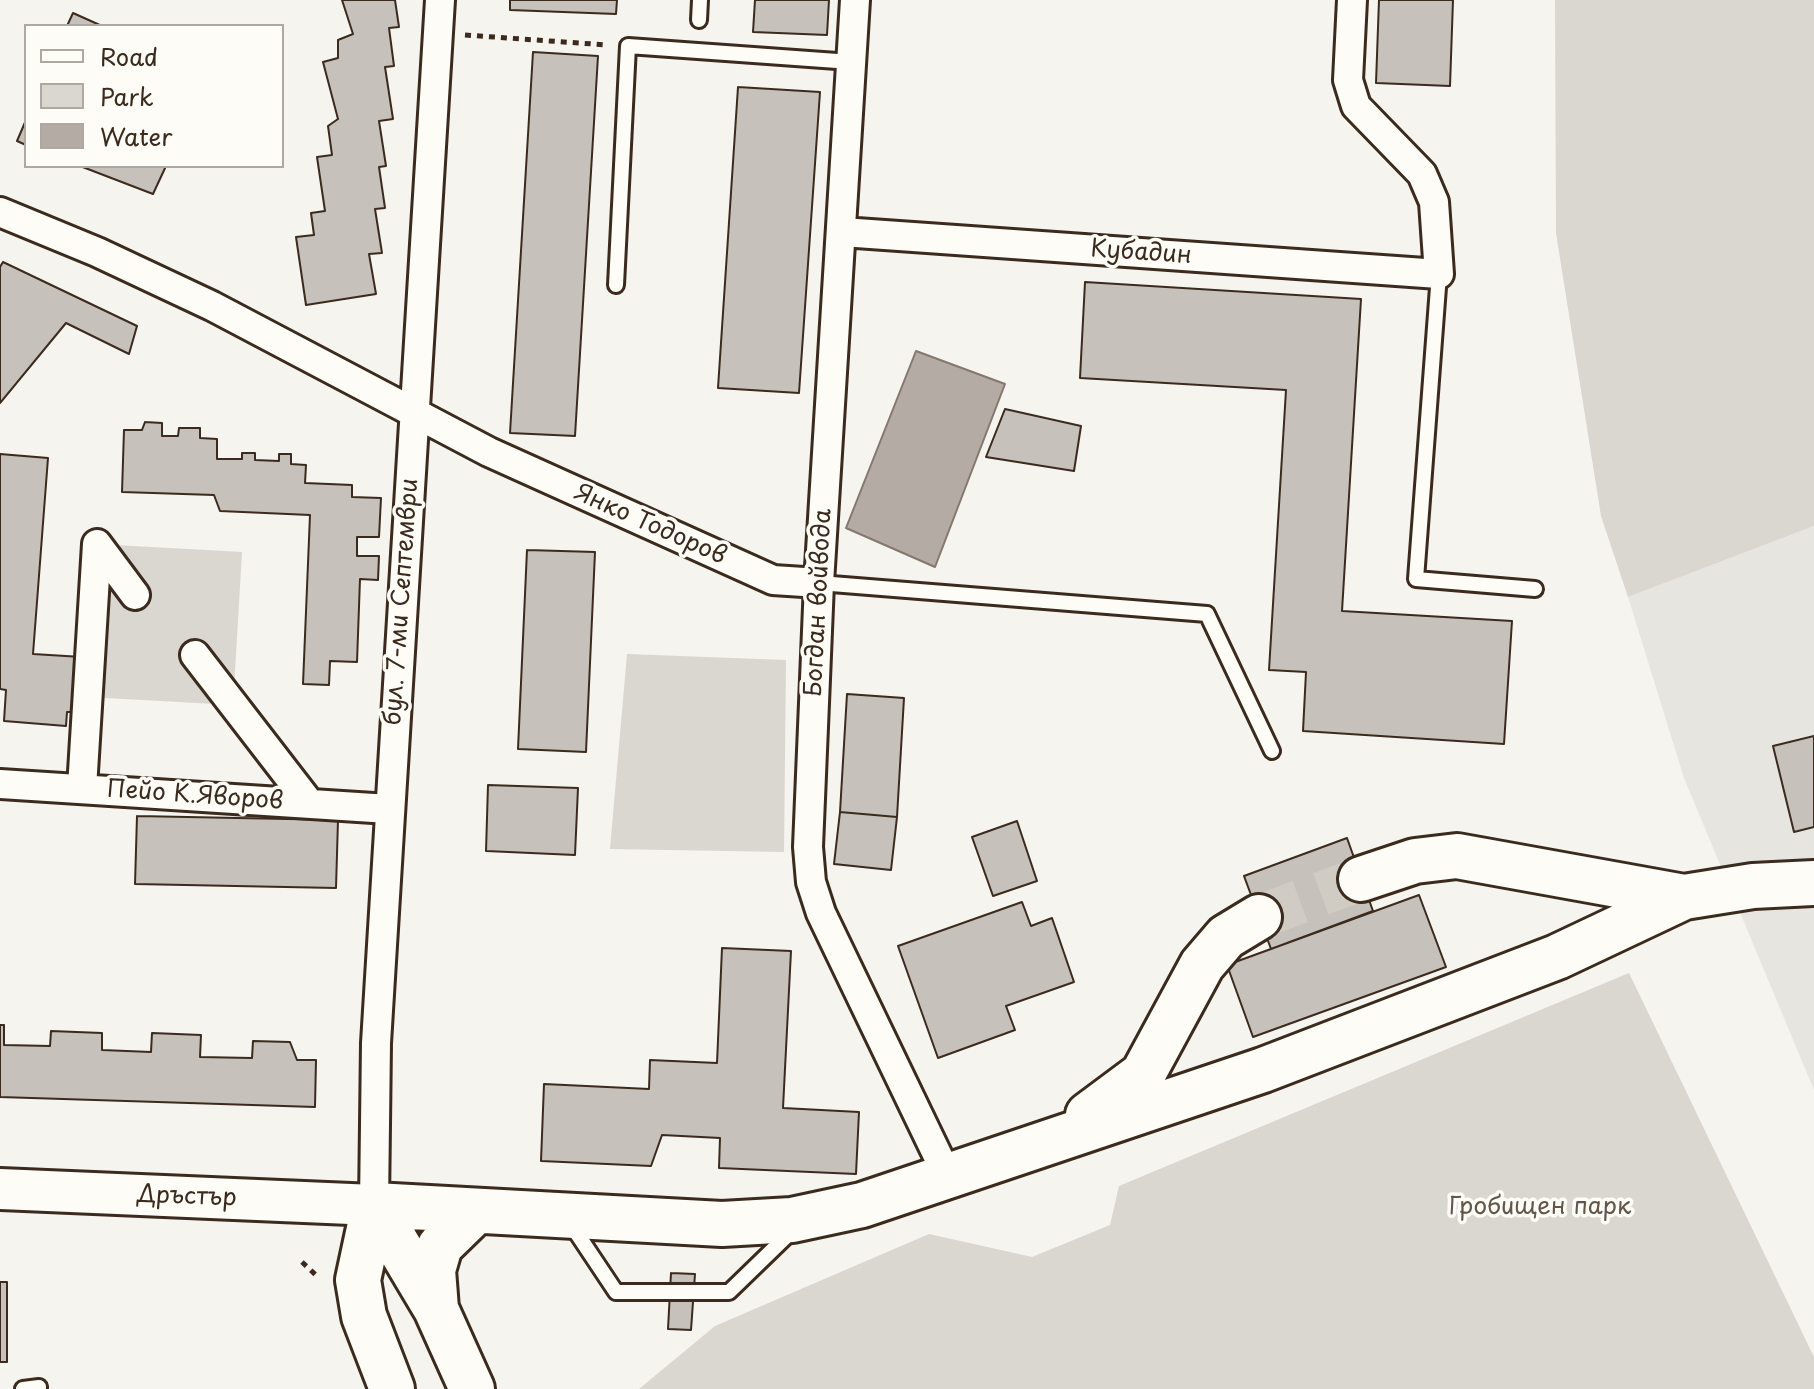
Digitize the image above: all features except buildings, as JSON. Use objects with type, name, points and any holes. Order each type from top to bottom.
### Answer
[{"type":"main road","points":[[1361,879],[1415,861],[1457,856],[1720,891],[1814,883]]},
{"type":"main road","points":[[374,1205],[722,1224],[807,1217],[862,1205],[1263,1070],[1457,997],[1720,891],[1814,867]]},
{"type":"main road","points":[[1030,1147],[1106,1104],[1143,1074],[1202,965],[1226,937],[1259,917]]},
{"type":"main road","points":[[374,1205],[436,1309],[472,1389]]},
{"type":"main road","points":[[374,1205],[358,1280],[364,1316],[392,1389]]},
{"type":"main road","points":[[436,1309],[433,1270],[440,1246],[476,1211]]},
{"type":"street","name":"бул. 7-ми Септември","points":[[374,1205],[376,1043],[440,0]]},
{"type":"street","name":"Богдан войвода","points":[[855,0],[819,583],[808,847],[811,882],[821,913],[948,1177]]},
{"type":"street","points":[[1352,0],[1348,80],[1356,106],[1422,174],[1434,202],[1439,274]]},
{"type":"street","name":"Янко Тодоров","points":[[0,212],[212,306],[489,452],[773,580],[819,583]]},
{"type":"street","name":"Кубадин","points":[[842,232],[1439,274]]},
{"type":"street","points":[[82,788],[97,544],[135,595]]},
{"type":"street","points":[[195,655],[310,804]]},
{"type":"street","name":"Пейо К.Яворов","points":[[0,784],[389,809]]},
{"type":"street","name":"Дръстър","points":[[0,1189],[374,1205]]},
{"type":"lane","points":[[699,20],[700,0]]},
{"type":"lane","points":[[616,285],[628,46],[851,62]]},
{"type":"lane","points":[[1439,274],[1416,579],[1535,589]]},
{"type":"lane","name":"Янко Тодоров","points":[[819,583],[1207,614],[1272,751]]},
{"type":"lane","points":[[565,1216],[616,1292],[729,1292],[807,1217]]},
{"type":"lane","points":[[23,1389],[39,1387]]},
{"type":"path","points":[[438,33],[628,46]]},
{"type":"path","points":[[302,1262],[318,1277]]},
{"type":"shaded area","points":[[1814,526],[1814,1090],[1684,778],[1628,597]]},
{"type":"green space","points":[[1555,0],[1814,0],[1814,526],[1628,597],[1601,516],[1556,233]]},
{"type":"green space","points":[[97,544],[242,552],[233,705],[88,697]]},
{"type":"green space","points":[[627,654],[786,660],[784,852],[610,849]]},
{"type":"green space","name":"Гробищен парк","points":[[1629,973],[1814,1357],[1814,1389],[639,1389],[715,1326],[929,1234],[1032,1257],[1110,1225],[1119,1186]]},
{"type":"water","points":[[916,351],[1005,384],[935,567],[846,528]]},
{"type":"tunnel","points":[[1259,917],[1361,879]]}]
